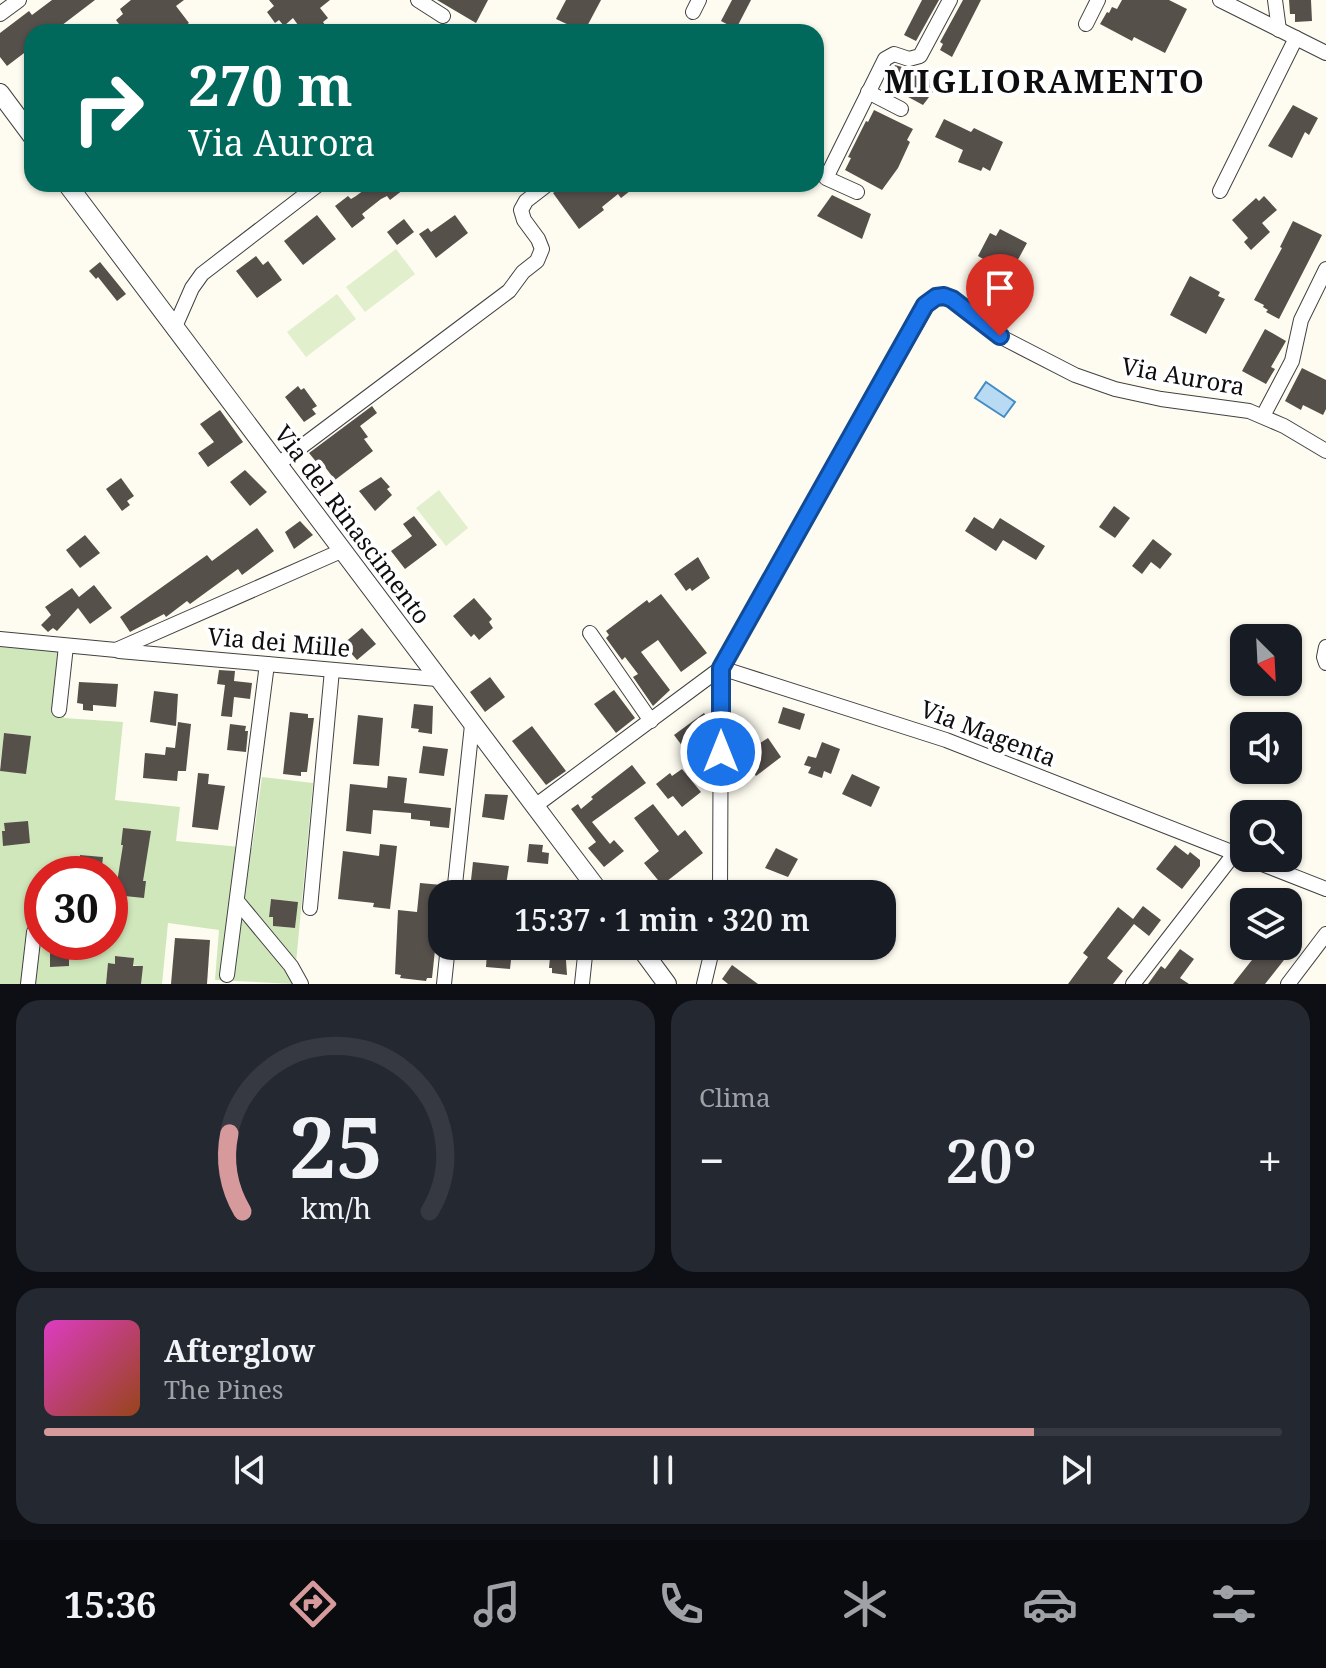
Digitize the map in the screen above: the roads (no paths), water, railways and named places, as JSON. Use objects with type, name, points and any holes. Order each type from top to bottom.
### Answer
[{"type":"street","points":[[0,14],[19,0]]},
{"type":"street","points":[[418,0],[443,16]]},
{"type":"street","points":[[824,181],[888,57],[897,55],[911,59],[922,53],[950,0]]},
{"type":"street","points":[[1086,24],[1098,0]]},
{"type":"street","points":[[1220,0],[1324,49]]},
{"type":"street","points":[[1275,0],[1279,30]]},
{"type":"street","points":[[1220,191],[1296,38]]},
{"type":"street","points":[[868,92],[901,109]]},
{"type":"street","points":[[0,93],[24,125]]},
{"type":"street","points":[[824,183],[857,192]]},
{"type":"street","name":"Via del Rinascimento","points":[[73,192],[588,880]]},
{"type":"street","points":[[174,329],[192,288],[202,274],[309,192]]},
{"type":"street","points":[[277,465],[505,295],[539,257],[540,242],[524,220],[521,210],[526,201],[538,192]]},
{"type":"street","points":[[1263,416],[1292,361],[1301,320],[1326,269]]},
{"type":"street","name":"Via Aurora","points":[[720,880],[721,668],[925,305],[932,298],[949,298],[1016,346],[1056,367],[1097,383],[1161,399],[1235,407],[1263,416],[1326,451]]},
{"type":"street","name":"Via dei Mille","points":[[116,650],[341,551]]},
{"type":"street","points":[[590,633],[651,721]]},
{"type":"street","name":"Via dei Mille","points":[[0,639],[437,679]]},
{"type":"street","points":[[59,710],[66,646]]},
{"type":"street","points":[[1326,647],[1326,663]]},
{"type":"street","points":[[227,975],[267,664]]},
{"type":"street","points":[[535,806],[721,668]]},
{"type":"street","name":"Via Magenta","points":[[721,668],[946,740],[1230,852]]},
{"type":"street","points":[[310,908],[332,670]]},
{"type":"street","points":[[455,880],[472,725]]},
{"type":"street","points":[[1133,984],[1230,859]]},
{"type":"street","name":"Via Magenta","points":[[1281,872],[1326,889]]},
{"type":"street","points":[[237,901],[291,966],[301,984]]},
{"type":"street","points":[[1288,984],[1326,934]]},
{"type":"street","points":[[28,984],[31,960]]},
{"type":"street","points":[[444,984],[447,960]]},
{"type":"street","points":[[582,984],[585,960]]},
{"type":"street","points":[[649,960],[665,982]]},
{"type":"street","points":[[704,984],[710,960]]},
{"type":"water","points":[[986,382],[1015,402],[1004,417],[975,398]]},
{"type":"district","name":"MIGLIORAMENTO","points":[[1045,82]]}]
